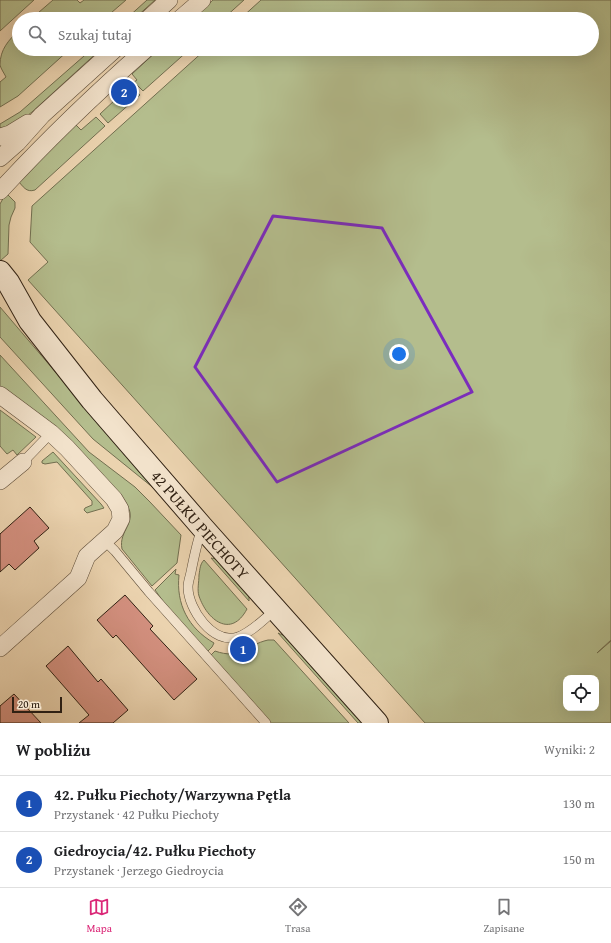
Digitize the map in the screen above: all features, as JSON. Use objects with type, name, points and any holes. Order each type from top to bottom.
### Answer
[{"type":"street","points":[[156,12],[169,0]]},
{"type":"street","points":[[188,12],[202,0]]},
{"type":"street","points":[[0,158],[17,143],[42,115],[107,56]]},
{"type":"street","points":[[0,191],[62,126],[138,56]]},
{"type":"street","points":[[0,138],[10,134],[42,115]]},
{"type":"street","name":"42 PUŁKU PIECHOTY","points":[[0,272],[8,282],[30,320],[92,400],[275,610],[377,723]]},
{"type":"street","name":"42 PUŁKU PIECHOTY","points":[[0,296],[30,320]]},
{"type":"street","points":[[0,395],[51,433],[67,448],[114,499],[120,509],[121,519],[115,531],[87,556],[78,578],[0,648]]},
{"type":"street","points":[[0,481],[23,462]]},
{"type":"lane","points":[[23,462],[51,433]]},
{"type":"lane","points":[[202,527],[188,587],[191,602],[199,618],[220,637],[230,638],[239,637],[250,631],[275,610]]},
{"type":"lane","points":[[105,541],[266,723]]},
{"type":"highlighted area","points":[[273,216],[382,228],[472,392],[277,482],[195,367]]},
{"type":"green space","points":[[0,0],[34,0],[21,12],[12,12],[12,20],[0,31]]},
{"type":"green space","points":[[53,0],[77,0],[80,3],[84,0],[126,0],[112,12],[39,12]]},
{"type":"green space","points":[[147,0],[155,0],[142,12],[134,12]]},
{"type":"green space","points":[[213,0],[244,0],[231,12],[200,12]]},
{"type":"green space","points":[[261,0],[611,0],[611,640],[597,653],[611,641],[611,723],[425,723],[28,280],[48,262],[30,242],[32,206],[198,56],[599,56],[599,12],[248,12]]},
{"type":"green space","points":[[12,38],[12,56],[62,56],[18,96],[0,107],[0,82],[6,77],[0,65],[0,59],[3,50]]},
{"type":"green space","points":[[84,56],[93,56],[32,112],[19,122],[0,132],[0,124],[20,112]]},
{"type":"green space","points":[[151,56],[182,56],[143,91],[134,82],[137,80],[132,74]]},
{"type":"green space","points":[[133,88],[140,95],[108,123],[100,114],[116,99],[118,101]]},
{"type":"green space","points":[[96,117],[105,126],[35,190],[29,191],[23,187],[18,181],[76,125],[81,130]]},
{"type":"green space","points":[[6,193],[15,202],[15,208],[9,225],[8,254],[0,261],[0,204]]},
{"type":"green space","points":[[0,307],[156,490],[93,439],[0,337]]},
{"type":"green space","points":[[0,355],[89,452],[135,487],[181,535],[177,563],[152,586],[122,549],[123,537],[130,516],[126,503],[86,458],[48,422],[0,386]]},
{"type":"green space","points":[[0,410],[36,437],[17,455],[13,450],[7,454],[0,446]]},
{"type":"green space","points":[[53,452],[104,508],[87,513],[84,510],[92,505],[92,501],[57,462],[42,463],[42,461]]},
{"type":"green space","points":[[211,558],[216,559],[249,595],[249,601]]},
{"type":"green space","points":[[204,560],[247,609],[241,618],[234,623],[220,623],[213,619],[203,605],[198,589],[200,569]]},
{"type":"green space","points":[[176,569],[175,574],[179,575],[180,596],[186,614],[197,630],[214,643],[207,652],[171,612],[155,590]]},
{"type":"green space","points":[[278,633],[289,638],[365,723],[358,723]]},
{"type":"green space","points":[[274,640],[349,723],[271,723],[210,656],[215,651],[231,654],[237,653],[260,642]]},
{"type":"building","points":[[30,507],[49,528],[34,541],[39,548],[15,570],[9,564],[0,572],[0,534]]},
{"type":"building","points":[[125,595],[153,626],[150,629],[197,679],[174,700],[116,635],[113,638],[97,620]]},
{"type":"building","points":[[68,646],[98,682],[101,679],[128,710],[113,723],[79,723],[89,715],[46,666]]},
{"type":"building","points":[[14,694],[41,723],[0,723],[0,706]]},
{"type":"place","name":"Giedroycia/42. Pułku Piechoty","points":[[124,92]]},
{"type":"place","name":"42. Pułku Piechoty/Warzywna Pętla","points":[[243,649]]}]
